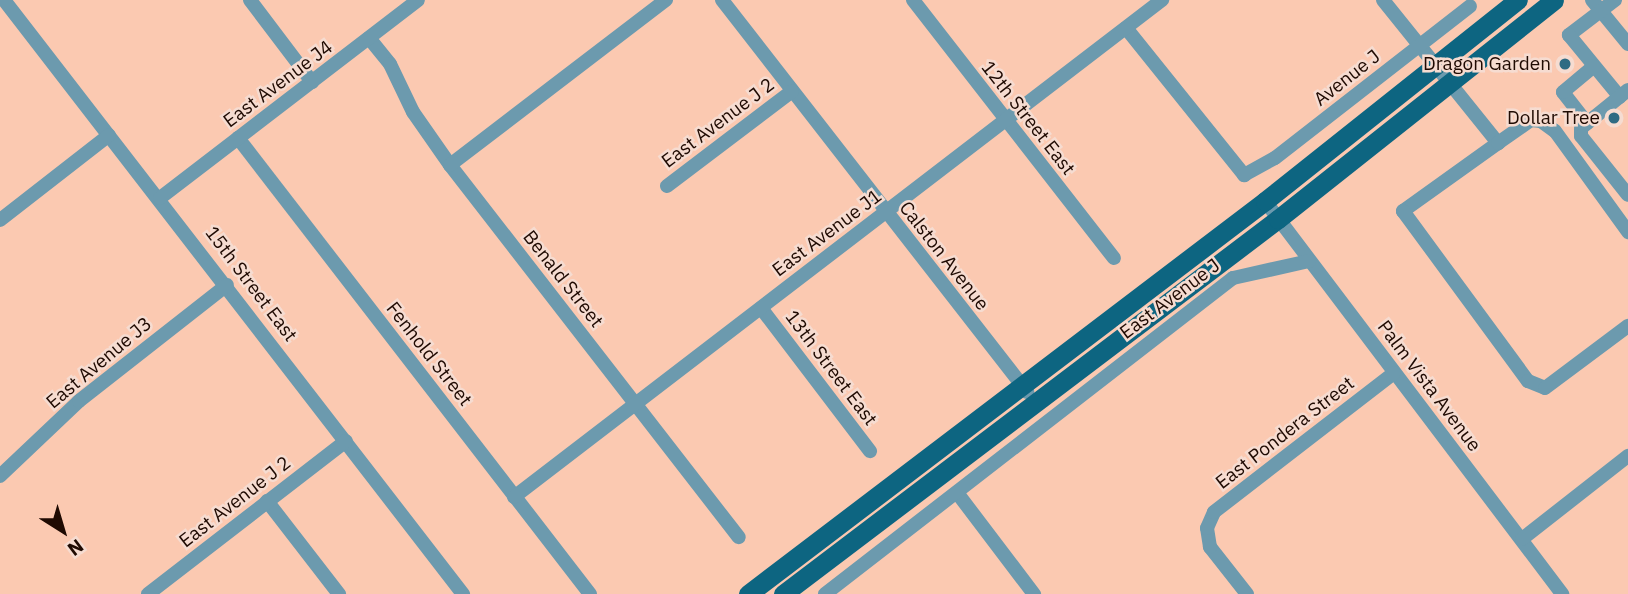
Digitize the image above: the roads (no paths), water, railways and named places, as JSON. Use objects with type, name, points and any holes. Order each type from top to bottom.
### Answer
[{"type":"main road","name":"East Avenue J","points":[[748,594],[1265,201],[1518,0]]},
{"type":"main road","points":[[1503,40],[1512,18],[1534,0]]},
{"type":"main road","name":"East Avenue J","points":[[783,594],[1278,219],[1554,0]]},
{"type":"street","name":"15th Street East","points":[[5,0],[463,594]]},
{"type":"street","points":[[250,0],[312,82]]},
{"type":"street","name":"East Avenue J4","points":[[160,198],[418,0]]},
{"type":"street","points":[[450,165],[666,0]]},
{"type":"street","name":"Calston Avenue","points":[[722,0],[1034,402]]},
{"type":"street","name":"12th Street East","points":[[913,0],[1114,258]]},
{"type":"street","name":"East Avenue J1","points":[[514,497],[1162,0]]},
{"type":"street","points":[[1383,0],[1447,83],[1498,143]]},
{"type":"street","points":[[1615,0],[1596,5],[1569,35],[1594,66],[1624,94],[1587,123],[1581,136],[1628,195]]},
{"type":"street","points":[[1596,5],[1628,44]]},
{"type":"street","name":"Avenue J","points":[[1126,28],[1244,175],[1275,158],[1470,6]]},
{"type":"street","name":"Benald Street","points":[[369,38],[390,64],[412,112],[450,165],[738,537]]},
{"type":"street","points":[[1587,123],[1563,92],[1594,66]]},
{"type":"street","name":"East Avenue J 2","points":[[667,186],[792,91]]},
{"type":"street","points":[[1628,232],[1548,126],[1531,120],[1403,211],[1528,381],[1545,388],[1628,326]]},
{"type":"street","points":[[0,220],[108,135]]},
{"type":"street","name":"Fenhold Street","points":[[238,138],[590,594]]},
{"type":"street","name":"Palm Vista Avenue","points":[[1265,201],[1562,594]]},
{"type":"street","name":"East Avenue J","points":[[825,594],[958,494],[1233,278],[1309,261]]},
{"type":"street","name":"East Avenue J3","points":[[0,476],[79,401],[227,285]]},
{"type":"street","name":"13th Street East","points":[[761,308],[870,451]]},
{"type":"street","name":"East Pondera Street","points":[[1247,594],[1210,547],[1207,528],[1214,512],[1394,373]]},
{"type":"street","name":"East Avenue J 2","points":[[148,594],[346,441]]},
{"type":"street","points":[[1522,539],[1628,456]]},
{"type":"street","points":[[958,494],[1034,594]]},
{"type":"street","points":[[267,501],[339,594]]},
{"type":"place","name":"Dragon Garden","points":[[1565,64]]},
{"type":"place","name":"Dollar Tree","points":[[1614,118]]}]
